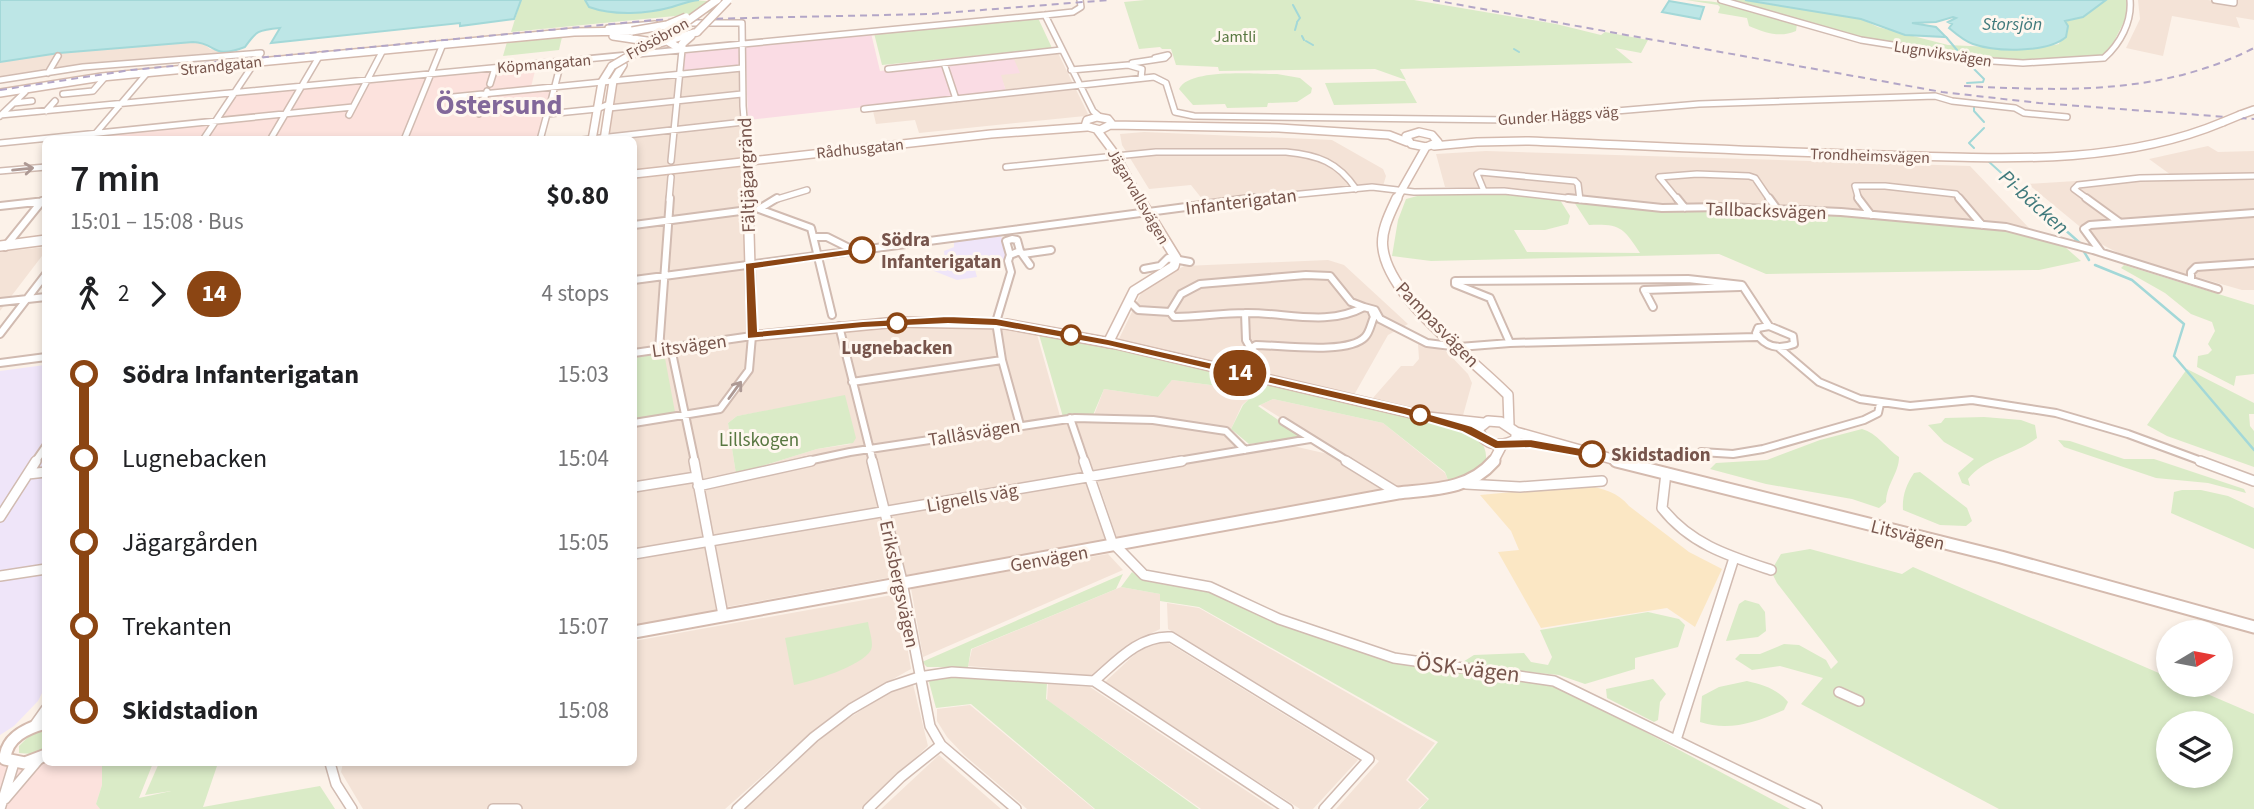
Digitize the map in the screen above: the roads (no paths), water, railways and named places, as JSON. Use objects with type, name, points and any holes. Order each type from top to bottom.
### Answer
[{"type":"main road","points":[[587,32],[632,31],[667,24],[715,0]]},
{"type":"main road","name":"Frösöbron","points":[[602,82],[612,66],[624,56],[682,25],[715,0]]},
{"type":"main road","name":"Frösöbron","points":[[613,81],[623,65],[635,55],[687,27],[722,0]]},
{"type":"main road","name":"Frösöbron","points":[[682,50],[686,39],[697,32],[728,0]]},
{"type":"main road","name":"Strandgatan","points":[[0,93],[106,76],[587,32]]},
{"type":"main road","points":[[665,42],[697,32]]},
{"type":"main road","name":"Strandgatan","points":[[443,44],[599,34],[665,42]]},
{"type":"main road","points":[[665,42],[675,44],[682,50]]},
{"type":"main road","points":[[604,136],[613,81]]},
{"type":"main road","points":[[592,136],[602,82]]},
{"type":"main road","name":"Trondheimsvägen","points":[[1432,141],[1916,156],[2050,157],[2150,146],[2190,136],[2253,111]]},
{"type":"main road","points":[[1092,119],[1105,128]]},
{"type":"main road","points":[[1092,119],[1105,128],[1161,125],[1389,135],[1409,143],[1432,141]]},
{"type":"main road","name":"Rådhusgatan","points":[[637,172],[991,134],[1092,119]]},
{"type":"main road","name":"Jägarvallsvägen","points":[[1105,128],[1147,214],[1176,258],[1174,266],[1134,291],[1108,343]]},
{"type":"main road","points":[[1351,133],[1416,132],[1432,141]]},
{"type":"main road","points":[[1416,132],[1406,136],[1419,154]]},
{"type":"main road","name":"Pampasvägen","points":[[1432,141],[1419,154],[1400,190],[1387,222],[1382,249],[1388,271],[1412,301],[1508,395],[1510,436]]},
{"type":"main road","name":"Fältjägargränd","points":[[747,159],[752,336]]},
{"type":"main road","points":[[2,248],[42,241]]},
{"type":"main road","name":"Litsvägen","points":[[752,336],[839,326],[948,320],[996,322],[1108,343],[1485,430]]},
{"type":"main road","points":[[1485,430],[1508,409]]},
{"type":"main road","points":[[1485,430],[1510,436]]},
{"type":"main road","points":[[1485,430],[1510,436]]},
{"type":"main road","points":[[1485,430],[1490,467]]},
{"type":"main road","name":"Litsvägen","points":[[1510,436],[2001,557],[2254,627]]},
{"type":"main road","name":"Genvägen","points":[[637,631],[1398,493],[1465,484],[1482,477],[1510,436]]},
{"type":"main road","points":[[40,724],[5,755],[25,764],[42,757]]},
{"type":"street","name":"Lugnviksvägen","points":[[1721,0],[1861,40],[2006,63],[2104,58],[2115,48],[2133,9],[2130,0]]},
{"type":"street","points":[[2215,0],[2234,1]]},
{"type":"street","name":"Köpmangatan","points":[[0,116],[1045,15],[1073,12],[1081,7],[1080,1]]},
{"type":"street","points":[[1045,15],[1079,84],[1092,119]]},
{"type":"street","name":"Fältjägargränd","points":[[741,22],[747,159]]},
{"type":"street","name":"Strandgatan","points":[[587,32],[660,24],[741,22]]},
{"type":"street","points":[[406,136],[443,44]]},
{"type":"street","points":[[349,114],[383,50]]},
{"type":"street","points":[[671,160],[682,50]]},
{"type":"street","points":[[888,69],[1061,50]]},
{"type":"street","points":[[0,80],[83,67],[261,53],[206,136]]},
{"type":"street","points":[[272,136],[320,55]]},
{"type":"street","points":[[48,73],[58,56]]},
{"type":"street","points":[[1071,70],[1128,65],[1155,58]]},
{"type":"street","points":[[550,105],[561,62]]},
{"type":"street","points":[[944,63],[957,99]]},
{"type":"street","points":[[864,109],[1141,78],[1142,69],[1128,65]]},
{"type":"street","points":[[479,114],[495,68]]},
{"type":"street","points":[[453,97],[488,89],[520,90],[742,68]]},
{"type":"street","points":[[93,136],[148,72]]},
{"type":"street","points":[[63,94],[93,91],[106,76]]},
{"type":"street","name":"Gunder Häggs väg","points":[[1141,78],[1158,78],[1166,83],[1175,112],[1180,114],[1425,122],[1526,120],[1560,114],[1699,104],[1935,96],[1952,101],[2015,108],[2024,113],[2067,117]]},
{"type":"street","points":[[0,116],[25,92]]},
{"type":"street","points":[[541,136],[547,114],[743,94]]},
{"type":"street","points":[[14,103],[32,101]]},
{"type":"street","points":[[45,111],[55,101]]},
{"type":"street","points":[[67,136],[353,107]]},
{"type":"street","points":[[627,136],[744,122]]},
{"type":"street","points":[[1416,132],[1425,122],[1432,141]]},
{"type":"street","points":[[0,143],[42,139]]},
{"type":"street","points":[[1006,167],[1115,153],[1205,150],[1307,155],[1335,165],[1356,188]]},
{"type":"street","points":[[0,171],[42,167]]},
{"type":"street","points":[[1484,191],[1477,174],[1480,172],[1537,176],[1575,181],[1578,184],[1580,200]]},
{"type":"street","points":[[1685,208],[1659,177],[1697,174],[1755,178],[1777,209]]},
{"type":"street","points":[[2119,222],[2074,189],[2078,184],[2140,178],[2254,176]]},
{"type":"street","points":[[659,350],[671,177]]},
{"type":"street","points":[[1871,215],[1856,195],[1855,186],[1885,186],[1956,194],[1982,225]]},
{"type":"street","name":"Infanterigatan","points":[[637,280],[1253,198],[1356,188],[1400,190]]},
{"type":"street","points":[[807,190],[780,196],[759,209],[811,228],[832,315]]},
{"type":"street","name":"Tallbacksvägen","points":[[1400,190],[1484,191],[1685,208],[1777,209],[1871,215],[2024,230],[2101,251],[2218,289]]},
{"type":"street","points":[[0,206],[42,201]]},
{"type":"street","points":[[2,248],[42,203]]},
{"type":"street","points":[[637,225],[748,210]]},
{"type":"street","points":[[2101,251],[2084,229],[2090,225],[2254,213]]},
{"type":"street","points":[[18,232],[25,238],[42,241]]},
{"type":"street","points":[[814,237],[827,237],[855,251]]},
{"type":"street","points":[[1020,425],[1002,360],[996,322],[1011,272],[1006,241],[1017,240],[1030,265]]},
{"type":"street","points":[[1010,255],[1051,250]]},
{"type":"street","name":"Jägarvallsvägen","points":[[1144,269],[1160,266],[1168,258],[1190,262]]},
{"type":"street","points":[[2191,280],[2196,267],[2254,263]]},
{"type":"street","points":[[1170,312],[1174,301],[1180,295],[1200,284],[1306,275],[1330,276],[1351,302],[1367,308],[1380,319],[1427,343],[1458,347],[1510,343],[1757,337],[1765,344],[1778,347],[1794,344],[1793,336],[1769,326],[1758,328],[1757,337]]},
{"type":"street","points":[[0,334],[42,279]]},
{"type":"street","points":[[1510,343],[1490,298],[1461,287],[1455,284],[1455,281],[1711,280],[1744,289],[1769,326]]},
{"type":"street","points":[[1653,307],[1644,290],[1744,289]]},
{"type":"street","points":[[0,302],[42,297]]},
{"type":"street","points":[[1129,301],[1138,310],[1170,312],[1174,317],[1191,318],[1245,313],[1319,317],[1355,314],[1367,308]]},
{"type":"street","points":[[1245,342],[1322,346],[1357,343],[1365,337],[1374,317],[1367,308]]},
{"type":"street","points":[[1240,373],[1245,342],[1245,313]]},
{"type":"street","name":"Eriksbergsvägen","points":[[839,326],[902,582],[930,726],[941,745],[1016,809]]},
{"type":"street","name":"Fältjägargränd","points":[[637,423],[720,409],[749,370],[752,336]]},
{"type":"street","name":"Litsvägen","points":[[637,353],[752,336]]},
{"type":"street","points":[[1778,347],[1819,382],[1880,404],[1910,406],[1972,400],[2056,412],[2128,434],[2254,481]]},
{"type":"street","points":[[671,348],[723,615]]},
{"type":"street","points":[[0,363],[42,358]]},
{"type":"street","points":[[852,382],[1002,360]]},
{"type":"street","points":[[1701,452],[1731,454],[1785,446],[1863,422],[1878,413],[1880,404]]},
{"type":"street","name":"Tallåsvägen","points":[[637,487],[697,481],[869,449],[1020,425],[1101,416],[1153,420],[1226,431],[1245,450]]},
{"type":"street","points":[[1070,418],[1115,546]]},
{"type":"street","points":[[1283,421],[1398,493]]},
{"type":"street","name":"Lignells väg","points":[[637,553],[1310,439]]},
{"type":"street","points":[[0,517],[42,452]]},
{"type":"street","points":[[27,474],[42,472]]},
{"type":"street","points":[[1666,473],[1662,508],[1684,535],[1702,547],[1770,570]]},
{"type":"street","name":"Genvägen","points":[[1465,484],[1520,486],[1602,481]]},
{"type":"street","name":"ÖSK-vägen","points":[[1115,546],[1137,570],[1153,579],[1210,587],[1279,619],[1394,658],[1440,667],[1544,678],[1562,684],[1817,809]]},
{"type":"street","points":[[1676,740],[1734,558]]},
{"type":"street","points":[[0,576],[42,570]]},
{"type":"street","points":[[1094,681],[1146,641],[1163,635],[1197,652],[1369,759],[1324,809]]},
{"type":"street","points":[[737,809],[839,717],[889,687],[919,677],[952,672],[1094,681],[1288,809]]},
{"type":"street","points":[[1839,692],[1859,701]]},
{"type":"street","points":[[868,809],[901,777],[941,745]]},
{"type":"street","points":[[5,755],[5,799]]},
{"type":"street","points":[[0,809],[5,799],[42,757]]},
{"type":"street","points":[[331,766],[336,784],[352,809]]},
{"type":"street","points":[[493,809],[517,809]]},
{"type":"water","points":[[0,0],[521,0],[514,19],[460,26],[460,23],[271,43],[280,28],[261,31],[245,47],[226,52],[193,42],[59,53],[0,62]]},
{"type":"water","points":[[585,0],[699,0],[630,13],[599,10],[589,7]]},
{"type":"water","name":"Storsjön","points":[[1745,0],[2106,0],[2083,17],[2065,21],[2068,26],[2066,37],[2058,42],[2035,48],[2008,50],[1983,47],[1966,41],[1949,28],[1952,24],[1948,22],[1956,18],[1953,17],[1936,22],[1912,23],[1936,27],[1946,37],[1905,35],[1861,19]]},
{"type":"water","points":[[1669,1],[1704,7],[1700,19],[1662,12]]},
{"type":"waterway","points":[[1293,5],[1300,18],[1297,22]]},
{"type":"waterway","points":[[1295,30],[1297,23]]},
{"type":"waterway","points":[[1302,36],[1304,40]]},
{"type":"waterway","name":"Pi-bäcken","points":[[1946,37],[1957,50]]},
{"type":"waterway","points":[[1306,41],[1313,45]]},
{"type":"waterway","points":[[1514,49],[1519,52]]},
{"type":"waterway","name":"Pi-bäcken","points":[[1964,59],[1984,79],[1983,82],[1967,83]]},
{"type":"waterway","name":"Pi-bäcken","points":[[1974,105],[1974,111],[1984,122]]},
{"type":"waterway","name":"Pi-bäcken","points":[[1974,148],[1969,143],[1984,128]]},
{"type":"waterway","name":"Pi-bäcken","points":[[1987,160],[2031,200]]},
{"type":"waterway","name":"Pi-bäcken","points":[[2029,198],[2080,243]]},
{"type":"waterway","name":"Pi-bäcken","points":[[2083,250],[2089,260]]},
{"type":"waterway","name":"Pi-bäcken","points":[[2095,265],[2132,280],[2184,324],[2174,356],[2254,450]]},
{"type":"railway","points":[[0,90],[131,70],[654,20],[931,14],[1109,0]]},
{"type":"railway","points":[[1433,0],[1942,92],[2039,103],[2254,119]]},
{"type":"railway","points":[[1964,86],[2076,89],[2148,82],[2219,63],[2254,48]]},
{"type":"place","name":"Södra Infanterigatan","points":[[862,250]]},
{"type":"place","name":"Lugnebacken","points":[[897,323]]},
{"type":"place","name":"Skidstadion","points":[[1592,454]]},
{"type":"district","name":"Östersund","points":[[499,104]]},
{"type":"park label","name":"Jamtli","points":[[1235,36]]},
{"type":"park label","name":"Lillskogen","points":[[759,439]]}]
